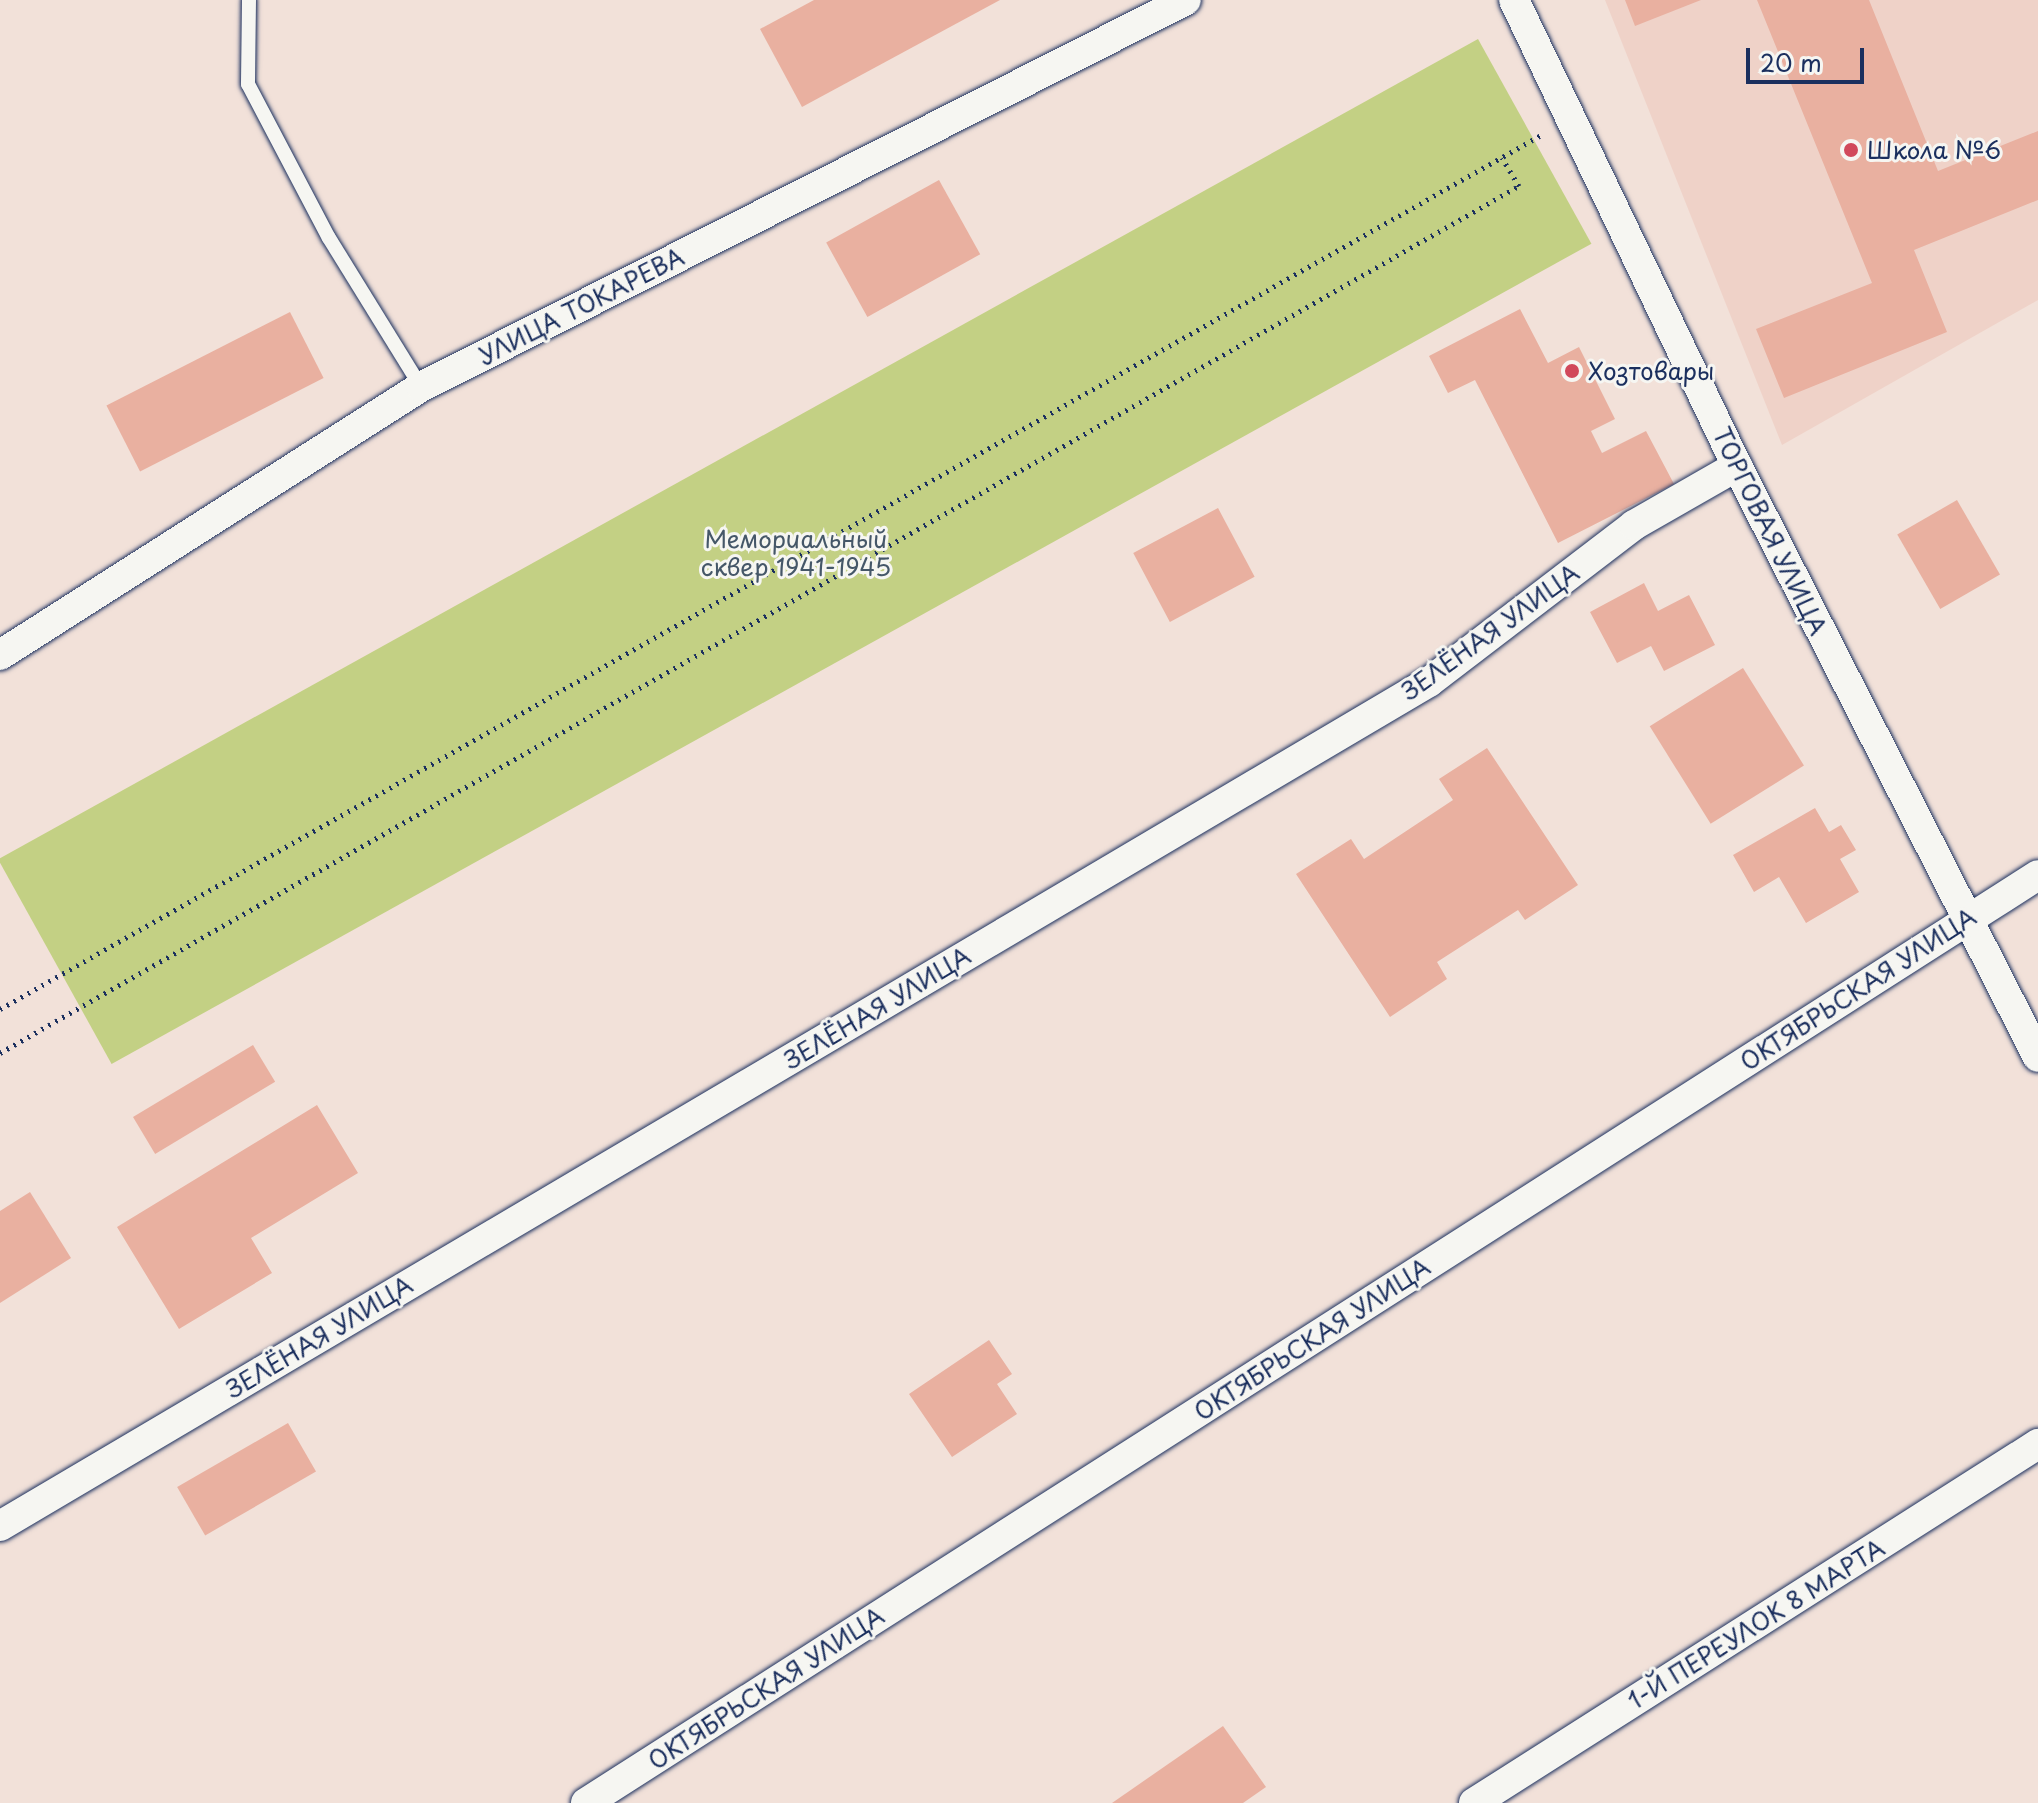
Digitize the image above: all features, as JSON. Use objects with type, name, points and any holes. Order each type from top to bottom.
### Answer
[{"type":"street","name":"УЛИЦА ТОКАРЕВА","points":[[0,655],[421,387],[1186,0]]},
{"type":"street","name":"ТОРГОВАЯ УЛИЦА","points":[[1514,0],[1737,466],[1964,922],[2038,1057]]},
{"type":"street","name":"ЗЕЛЁНАЯ УЛИЦА","points":[[0,1526],[1429,682],[1634,525],[1737,466]]},
{"type":"street","name":"ОКТЯБРЬСКАЯ УЛИЦА","points":[[586,1803],[2038,875]]},
{"type":"street","name":"1-Й ПЕРЕУЛОК 8 МАРТА","points":[[1474,1803],[2038,1444]]},
{"type":"lane","points":[[249,0],[248,84],[329,238],[421,387]]},
{"type":"path","points":[[0,1009],[1571,117]]},
{"type":"path","points":[[0,1053],[1519,186],[1502,158]]},
{"type":"shaded area","name":"Школа №6","points":[[1605,0],[2038,0],[2038,300],[1782,445]]},
{"type":"green space","name":"Мемориальный сквер 1941-1945","points":[[1478,39],[1591,244],[112,1064],[0,858]]},
{"type":"building","points":[[814,0],[1000,0],[802,107],[760,29]]},
{"type":"building","points":[[1625,0],[1701,0],[1635,26]]},
{"type":"building","points":[[1757,0],[1869,0],[1938,171],[2038,131],[2038,200],[1914,250],[1947,332],[1784,398],[1756,329],[1872,283]]},
{"type":"building","points":[[939,180],[980,254],[867,317],[826,243]]},
{"type":"building","points":[[1520,309],[1548,363],[1579,347],[1615,419],[1591,431],[1602,453],[1646,431],[1674,484],[1558,543],[1475,380],[1448,393],[1429,356]]},
{"type":"building","points":[[290,312],[324,378],[140,471],[106,406]]},
{"type":"building","points":[[1957,500],[2000,574],[1940,609],[1897,534]]},
{"type":"building","points":[[1218,508],[1255,577],[1170,622],[1133,553]]},
{"type":"building","points":[[1644,583],[1658,611],[1689,595],[1715,645],[1664,671],[1651,646],[1617,663],[1590,612]]},
{"type":"building","points":[[1743,668],[1804,766],[1711,824],[1650,726]]},
{"type":"building","points":[[1487,748],[1578,885],[1525,920],[1518,910],[1437,962],[1447,979],[1390,1017],[1296,874],[1351,839],[1364,859],[1453,800],[1439,779]]},
{"type":"building","points":[[1815,808],[1829,832],[1841,825],[1856,850],[1840,859],[1859,892],[1806,923],[1779,877],[1754,892],[1733,855]]},
{"type":"building","points":[[253,1045],[275,1082],[155,1154],[133,1117]]},
{"type":"building","points":[[317,1105],[358,1173],[251,1238],[272,1273],[179,1329],[117,1227]]},
{"type":"building","points":[[30,1192],[71,1258],[0,1303],[0,1211]]},
{"type":"building","points":[[989,1340],[1012,1374],[997,1384],[1017,1414],[952,1457],[909,1394]]},
{"type":"building","points":[[288,1423],[316,1471],[205,1535],[177,1487]]},
{"type":"building","points":[[1223,1726],[1266,1787],[1243,1803],[1112,1803]]},
{"type":"place","name":"Школа №6","points":[[1851,150]]},
{"type":"place","name":"Хозтовары","points":[[1572,371]]}]
